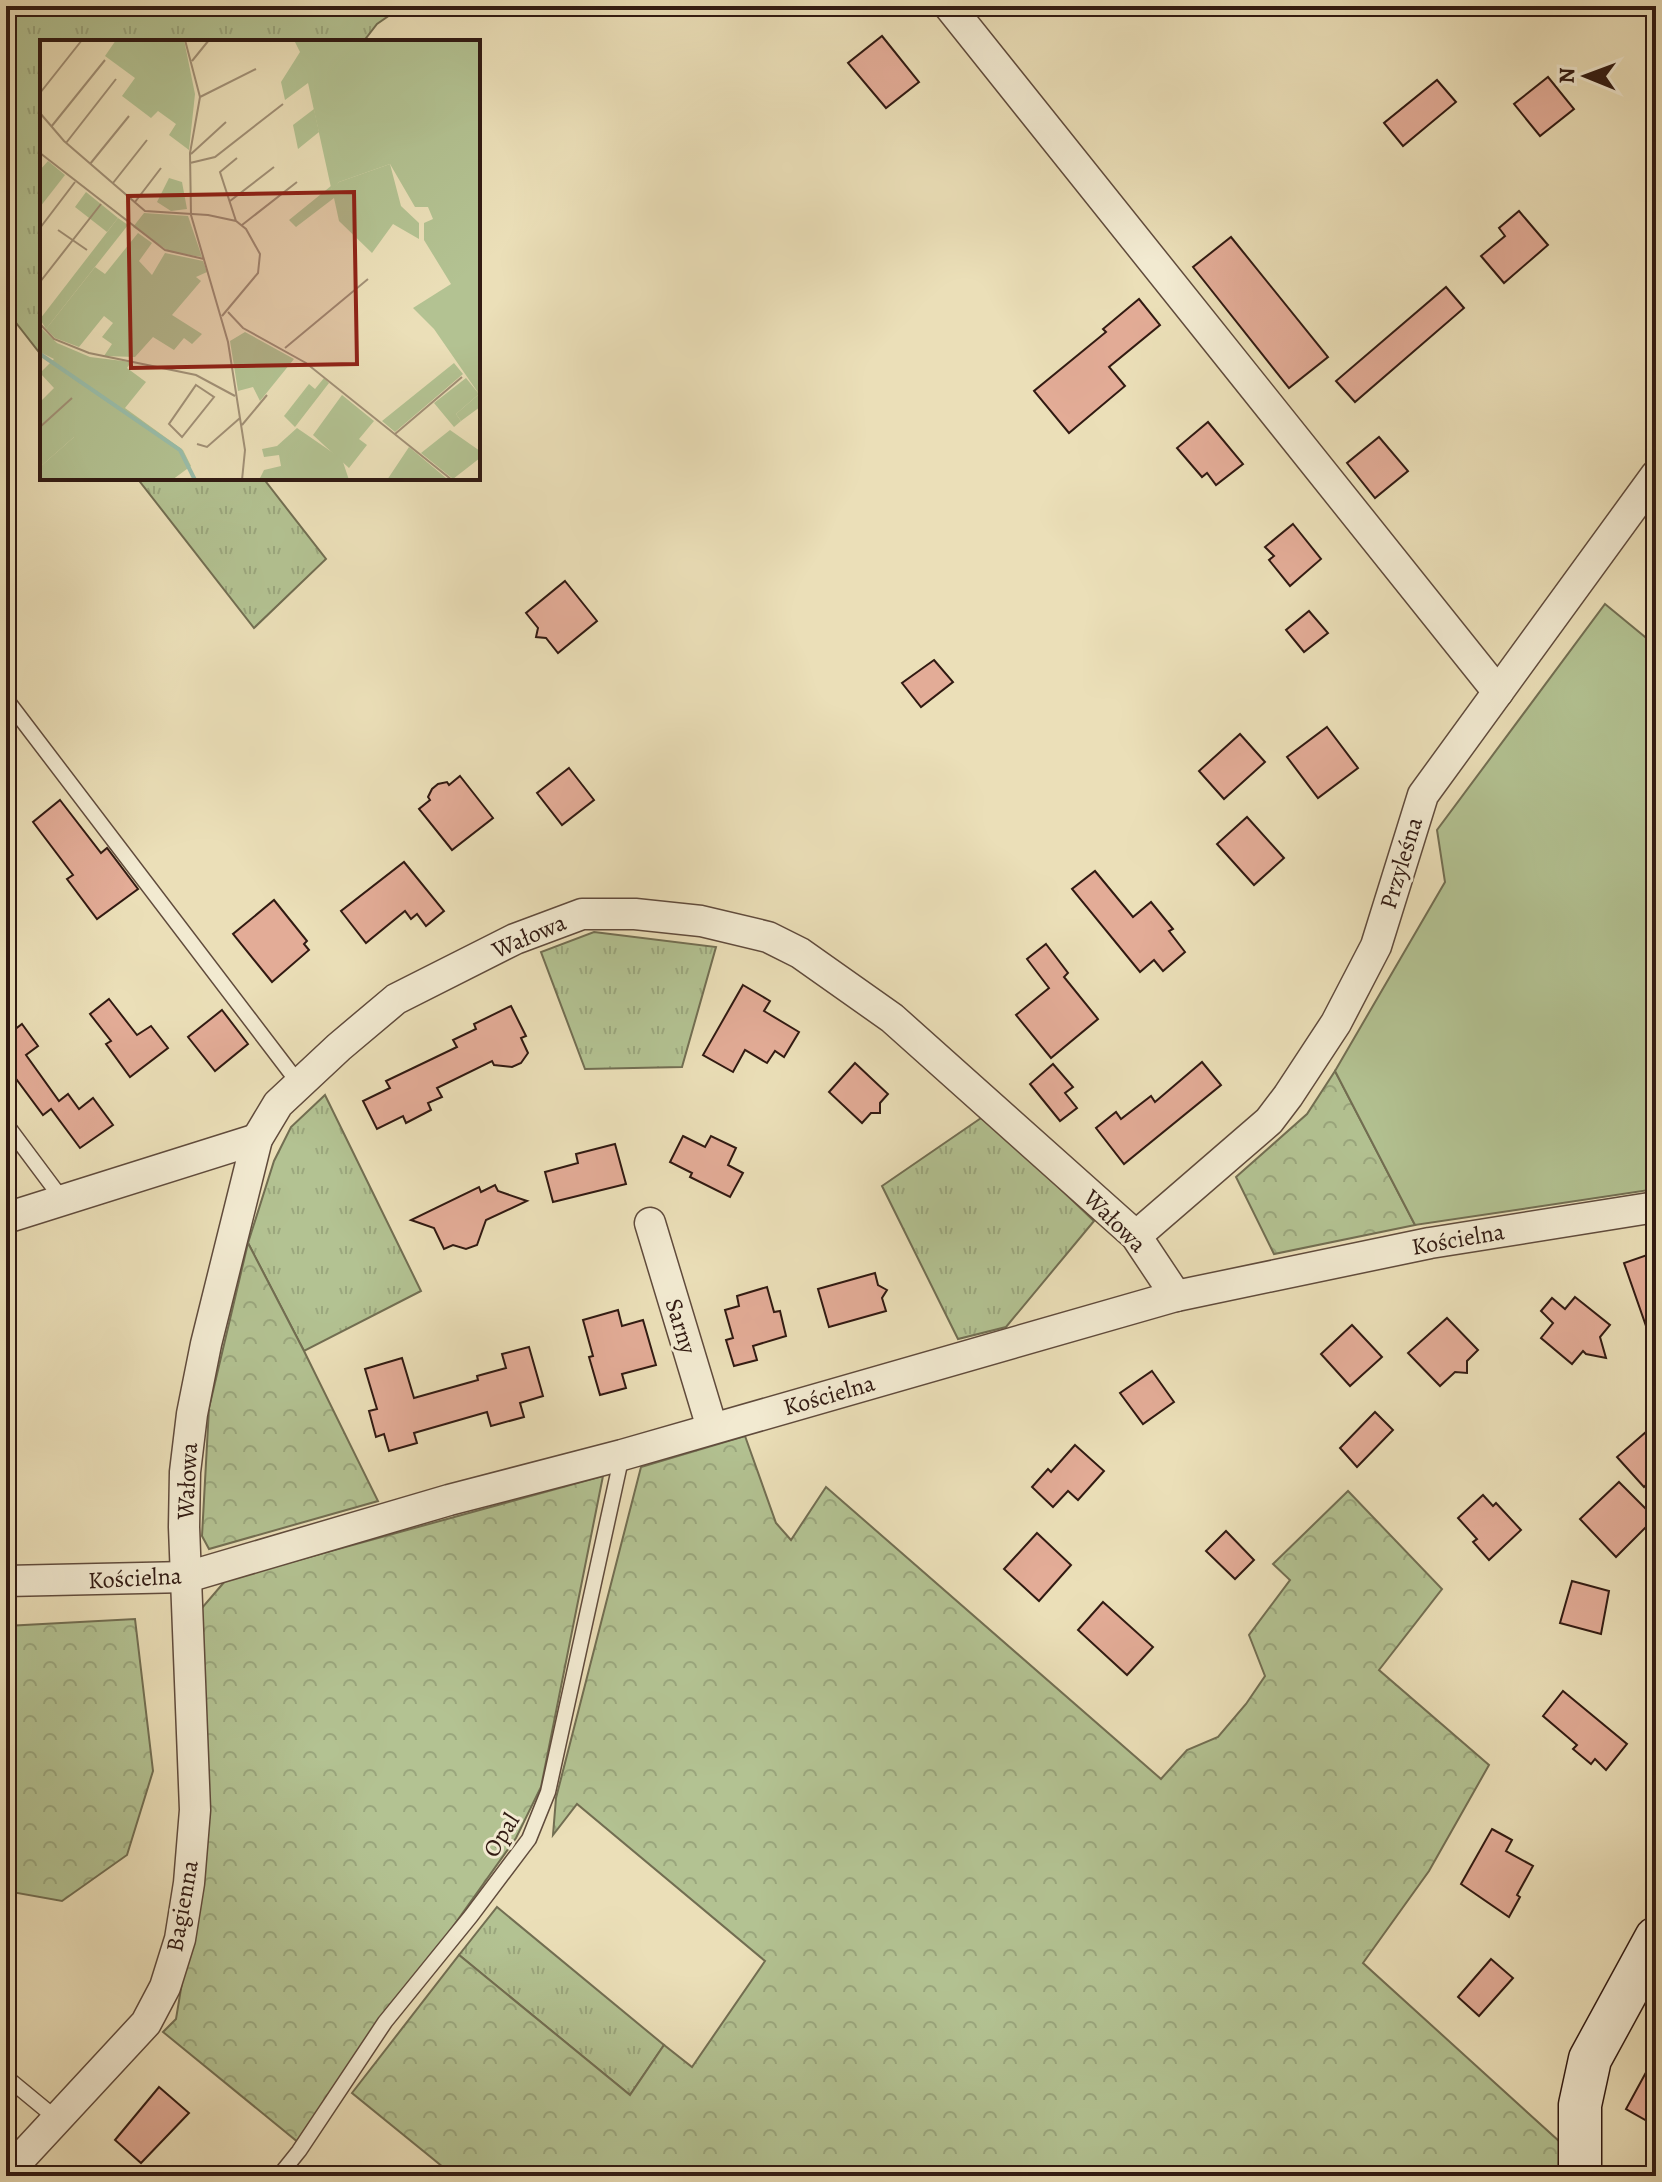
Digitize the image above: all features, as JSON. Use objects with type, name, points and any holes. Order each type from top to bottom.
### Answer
[{"type":"street","points":[[949,6],[1498,692]]},
{"type":"street","name":"Przyleśna","points":[[1136,1236],[1269,1121],[1288,1096],[1336,1023],[1376,946],[1423,795],[1656,475]]},
{"type":"street","name":"Wałowa","points":[[187,1577],[185,1472],[192,1414],[257,1139],[278,1104],[396,999],[515,939],[582,914],[635,914],[701,921],[768,937],[800,953],[892,1018],[1136,1236],[1176,1296]]},
{"type":"street","points":[[6,1218],[257,1139]]},
{"type":"street","name":"Kościelna","points":[[6,1581],[187,1577],[449,1500],[622,1455],[1176,1296],[1430,1243],[1656,1207]]},
{"type":"street","name":"Sarny","points":[[650,1223],[712,1428]]},
{"type":"street","name":"Bagienna","points":[[6,2174],[146,2023],[165,1987],[180,1939],[189,1883],[195,1810],[187,1577]]},
{"type":"street","points":[[1580,2176],[1580,2105],[1590,2059],[1656,1938]]},
{"type":"lane","points":[[6,699],[300,1085]]},
{"type":"lane","points":[[6,1124],[62,1199]]},
{"type":"lane","name":"Opal","points":[[279,2176],[385,2022],[529,1839],[548,1792],[622,1455]]},
{"type":"lane","points":[[6,2077],[57,2119]]},
{"type":"green space","points":[[6,6],[403,6],[377,24],[365,40],[40,40],[40,353],[6,310]]},
{"type":"green space","points":[[139,480],[265,480],[326,559],[254,628]]},
{"type":"green space","points":[[1605,604],[1656,646],[1656,1189],[1415,1225],[1335,1071],[1445,882],[1437,830]]},
{"type":"green space","points":[[594,932],[716,947],[682,1067],[585,1069],[541,952]]},
{"type":"green space","points":[[1335,1071],[1415,1225],[1274,1254],[1236,1177],[1307,1114]]},
{"type":"green space","points":[[325,1095],[421,1291],[304,1351],[248,1243],[274,1161],[291,1127]]},
{"type":"green space","points":[[984,1116],[1094,1221],[1006,1327],[958,1339],[882,1186]]},
{"type":"green space","points":[[248,1243],[378,1501],[209,1549],[202,1536],[209,1408]]},
{"type":"green space","points":[[745,1436],[776,1523],[791,1540],[826,1487],[1161,1779],[1187,1750],[1218,1737],[1265,1676],[1249,1635],[1290,1580],[1273,1564],[1348,1491],[1442,1589],[1379,1670],[1489,1765],[1429,1871],[1363,1963],[1560,2142],[1560,2176],[454,2176],[352,2093],[459,1955],[630,2095],[664,2045],[692,2067],[765,1961],[577,1804],[553,1835],[556,1798],[641,1467]]},
{"type":"green space","points":[[603,1476],[541,1787],[516,1838],[299,2143],[163,2032],[176,2019],[210,1813],[201,1609],[226,1580]]},
{"type":"green space","points":[[135,1619],[153,1771],[127,1855],[62,1901],[6,1891],[6,1626]]},
{"type":"green space","points":[[497,1907],[664,2045],[630,2095],[459,1955]]},
{"type":"building","points":[[882,36],[919,82],[886,108],[848,63]]},
{"type":"building","points":[[1548,77],[1574,109],[1540,136],[1514,104]]},
{"type":"building","points":[[1437,80],[1456,102],[1403,146],[1384,123]]},
{"type":"building","points":[[1519,211],[1548,245],[1504,283],[1481,256],[1505,236],[1499,228]]},
{"type":"building","points":[[1231,237],[1328,357],[1289,388],[1193,267]]},
{"type":"building","points":[[1446,287],[1464,308],[1355,402],[1336,381]]},
{"type":"building","points":[[1139,299],[1160,325],[1109,367],[1125,386],[1069,433],[1034,391],[1106,332],[1103,329]]},
{"type":"building","points":[[1208,422],[1243,464],[1216,485],[1207,473],[1202,477],[1177,448]]},
{"type":"building","points":[[1379,437],[1408,471],[1375,498],[1347,463]]},
{"type":"building","points":[[1293,524],[1321,559],[1290,586],[1269,560],[1274,556],[1265,547]]},
{"type":"building","points":[[565,581],[597,621],[558,653],[546,638],[536,637],[538,628],[526,613]]},
{"type":"building","points":[[1309,611],[1328,633],[1304,652],[1286,630]]},
{"type":"building","points":[[934,660],[953,682],[921,707],[902,683]]},
{"type":"building","points":[[1327,727],[1358,768],[1318,798],[1287,757]]},
{"type":"building","points":[[1240,734],[1265,762],[1224,799],[1199,771]]},
{"type":"building","points":[[569,768],[594,800],[562,825],[537,793]]},
{"type":"building","points":[[460,776],[493,818],[452,850],[419,809],[430,800],[428,797],[432,789],[438,784],[447,782],[449,785]]},
{"type":"building","points":[[60,800],[101,853],[107,848],[138,889],[97,919],[67,879],[73,875],[33,822]]},
{"type":"building","points":[[1247,817],[1284,858],[1254,885],[1217,844]]},
{"type":"building","points":[[404,862],[444,911],[426,926],[417,914],[411,919],[405,911],[366,943],[341,911]]},
{"type":"building","points":[[1095,871],[1133,917],[1151,902],[1173,929],[1169,931],[1185,952],[1163,971],[1154,960],[1140,972],[1072,889]]},
{"type":"building","points":[[274,900],[307,941],[304,944],[309,950],[272,982],[233,934]]},
{"type":"building","points":[[1046,944],[1068,973],[1064,977],[1098,1019],[1051,1058],[1016,1015],[1049,988],[1027,959]]},
{"type":"building","points":[[743,985],[770,1001],[764,1011],[799,1032],[784,1057],[775,1051],[767,1063],[745,1050],[733,1072],[703,1055]]},
{"type":"building","points":[[109,999],[137,1035],[151,1026],[168,1048],[130,1077],[106,1044],[111,1041],[90,1014]]},
{"type":"building","points":[[511,1006],[526,1036],[521,1038],[528,1053],[521,1063],[512,1067],[494,1065],[492,1061],[437,1088],[442,1097],[428,1103],[431,1110],[406,1123],[403,1116],[377,1129],[363,1101],[390,1088],[386,1081],[457,1047],[453,1040],[476,1029],[474,1024]]},
{"type":"building","points":[[222,1010],[248,1044],[215,1071],[188,1037]]},
{"type":"building","points":[[22,1024],[38,1046],[26,1055],[59,1101],[68,1094],[79,1109],[93,1098],[113,1125],[80,1148],[51,1109],[43,1115],[6,1069],[6,1027],[10,1033]]},
{"type":"building","points":[[1202,1062],[1221,1085],[1124,1164],[1096,1128],[1116,1112],[1121,1119],[1151,1096],[1155,1102]]},
{"type":"building","points":[[855,1063],[888,1094],[880,1103],[880,1113],[871,1113],[862,1123],[829,1092]]},
{"type":"building","points":[[1053,1064],[1073,1087],[1065,1093],[1077,1108],[1060,1121],[1030,1084]]},
{"type":"building","points":[[683,1136],[705,1147],[711,1136],[736,1148],[728,1165],[743,1173],[730,1197],[690,1177],[692,1173],[670,1162]]},
{"type":"building","points":[[615,1144],[626,1184],[553,1202],[545,1172],[578,1163],[576,1154]]},
{"type":"building","points":[[495,1185],[498,1191],[527,1201],[486,1220],[477,1245],[466,1249],[453,1245],[444,1249],[434,1228],[411,1220],[479,1187],[481,1192]]},
{"type":"building","points":[[1650,1254],[1656,1270],[1656,1345],[1653,1346],[1624,1263]]},
{"type":"building","points":[[875,1273],[878,1285],[887,1290],[882,1298],[886,1311],[829,1327],[818,1289]]},
{"type":"building","points":[[767,1287],[774,1312],[780,1311],[786,1336],[753,1346],[757,1360],[734,1366],[726,1340],[733,1338],[725,1310],[739,1306],[737,1296]]},
{"type":"building","points":[[1575,1297],[1610,1325],[1600,1337],[1606,1358],[1583,1351],[1572,1364],[1541,1338],[1553,1323],[1541,1311],[1552,1298],[1565,1309]]},
{"type":"building","points":[[618,1310],[622,1326],[643,1320],[656,1365],[622,1374],[626,1388],[600,1395],[583,1320]]},
{"type":"building","points":[[1447,1318],[1478,1350],[1467,1361],[1467,1373],[1455,1372],[1440,1386],[1408,1353]]},
{"type":"building","points":[[1352,1325],[1382,1357],[1350,1386],[1321,1354]]},
{"type":"building","points":[[529,1347],[543,1396],[520,1403],[524,1417],[491,1426],[487,1412],[414,1433],[417,1443],[389,1451],[384,1434],[376,1437],[369,1411],[377,1409],[365,1369],[402,1358],[414,1398],[478,1380],[477,1376],[506,1368],[502,1354]]},
{"type":"building","points":[[1152,1371],[1174,1402],[1143,1424],[1120,1393]]},
{"type":"building","points":[[1375,1412],[1393,1430],[1357,1467],[1340,1448]]},
{"type":"building","points":[[1646,1432],[1656,1443],[1656,1475],[1644,1487],[1617,1457]]},
{"type":"building","points":[[1075,1445],[1104,1471],[1078,1500],[1068,1491],[1053,1507],[1032,1487],[1048,1469],[1051,1472]]},
{"type":"building","points":[[1619,1482],[1655,1518],[1616,1557],[1580,1519]]},
{"type":"building","points":[[1483,1495],[1493,1506],[1496,1503],[1521,1530],[1489,1560],[1473,1542],[1477,1539],[1458,1518]]},
{"type":"building","points":[[1226,1531],[1254,1560],[1235,1579],[1206,1551]]},
{"type":"building","points":[[1037,1533],[1071,1565],[1039,1601],[1004,1569]]},
{"type":"building","points":[[1572,1581],[1609,1591],[1601,1634],[1560,1623]]},
{"type":"building","points":[[1103,1602],[1153,1647],[1127,1675],[1078,1630]]},
{"type":"building","points":[[1563,1691],[1627,1744],[1606,1770],[1595,1759],[1591,1764],[1573,1749],[1577,1745],[1543,1716]]},
{"type":"building","points":[[1492,1829],[1512,1840],[1506,1851],[1533,1866],[1509,1917],[1461,1884]]},
{"type":"building","points":[[1491,1959],[1513,1978],[1479,2016],[1458,1997]]},
{"type":"building","points":[[1656,2054],[1656,2126],[1626,2109]]},
{"type":"building","points":[[159,2087],[189,2113],[141,2163],[115,2140]]}]
